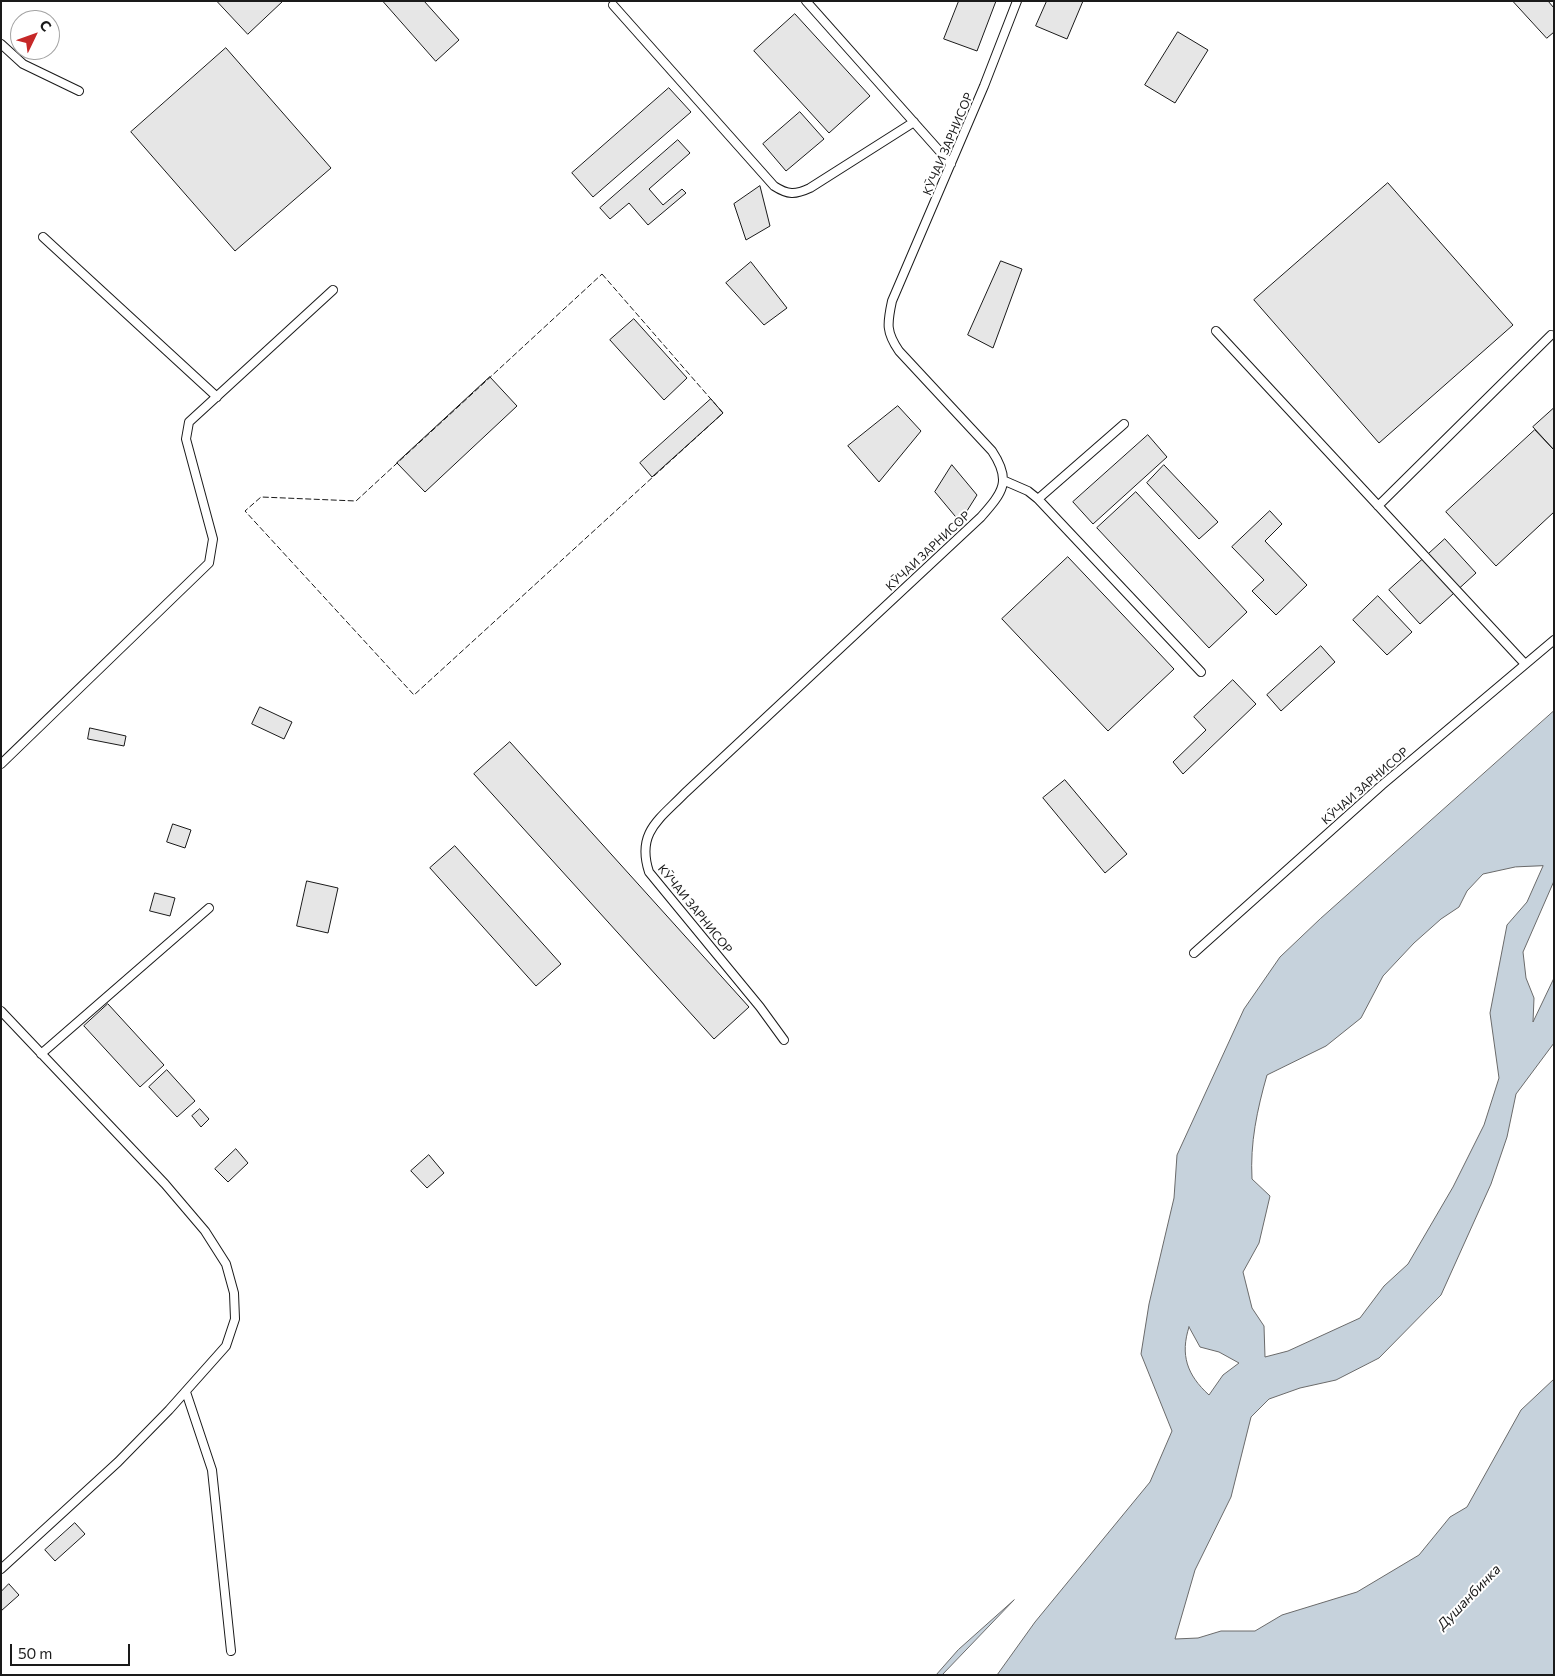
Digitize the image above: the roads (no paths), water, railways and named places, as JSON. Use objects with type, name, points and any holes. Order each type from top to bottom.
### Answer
[{"type":"lane","points":[[806,1],[951,164]]},
{"type":"lane","name":"КӮЧАИ ЗАРНИСОР","points":[[784,1040],[760,1007],[649,872],[644,858],[645,839],[656,823],[685,793],[981,517],[998,498],[1004,481],[1002,466],[992,451],[899,351],[890,338],[887,323],[892,301],[951,164],[1017,1]]},
{"type":"lane","points":[[613,5],[774,186],[786,194],[797,194],[810,188],[914,122]]},
{"type":"lane","points":[[1,44],[23,64],[79,91]]},
{"type":"lane","points":[[43,237],[217,397]]},
{"type":"lane","points":[[1,764],[209,563],[214,539],[186,439],[189,422],[333,290]]},
{"type":"lane","points":[[1216,331],[1525,664]]},
{"type":"lane","points":[[1378,506],[1551,335]]},
{"type":"lane","points":[[1038,499],[1124,424]]},
{"type":"lane","points":[[1004,481],[1028,491],[1038,499],[1201,672]]},
{"type":"lane","name":"КӮЧАИ ЗАРНИСОР","points":[[1194,953],[1382,785],[1554,640]]},
{"type":"lane","points":[[41,1054],[209,908]]},
{"type":"lane","points":[[1,1011],[170,1190],[205,1230],[226,1264],[234,1293],[235,1319],[226,1346],[186,1392],[118,1462],[1,1569]]},
{"type":"lane","points":[[186,1392],[212,1470],[230,1651]]},
{"type":"water","name":"Душанбинка","points":[[1554,711],[1554,881],[1523,952],[1526,978],[1534,998],[1533,1022],[1554,978],[1554,1043],[1516,1094],[1507,1137],[1491,1184],[1441,1295],[1379,1358],[1336,1380],[1300,1388],[1269,1399],[1251,1417],[1231,1497],[1195,1570],[1175,1639],[1198,1638],[1221,1631],[1255,1631],[1282,1615],[1357,1592],[1419,1555],[1450,1517],[1467,1507],[1521,1410],[1554,1379],[1554,1675],[997,1675],[1035,1622],[1150,1482],[1172,1431],[1141,1354],[1149,1304],[1174,1198],[1177,1155],[1244,1009],[1280,957],[1320,919]],"holes":[[[1543,866],[1527,902],[1507,925],[1490,1013],[1499,1078],[1484,1125],[1453,1187],[1408,1264],[1384,1286],[1360,1318],[1288,1351],[1265,1357],[1264,1326],[1252,1308],[1243,1272],[1259,1243],[1270,1196],[1252,1179],[1252,1152],[1255,1127],[1267,1075],[1326,1046],[1361,1018],[1383,976],[1414,943],[1441,919],[1459,907],[1467,891],[1483,874],[1515,867]],[[1189,1327],[1200,1347],[1219,1352],[1239,1363],[1223,1375],[1209,1395],[1195,1380],[1187,1364],[1185,1347]]]},
{"type":"water","points":[[1014,1600],[942,1675],[936,1675],[958,1650]]}]
